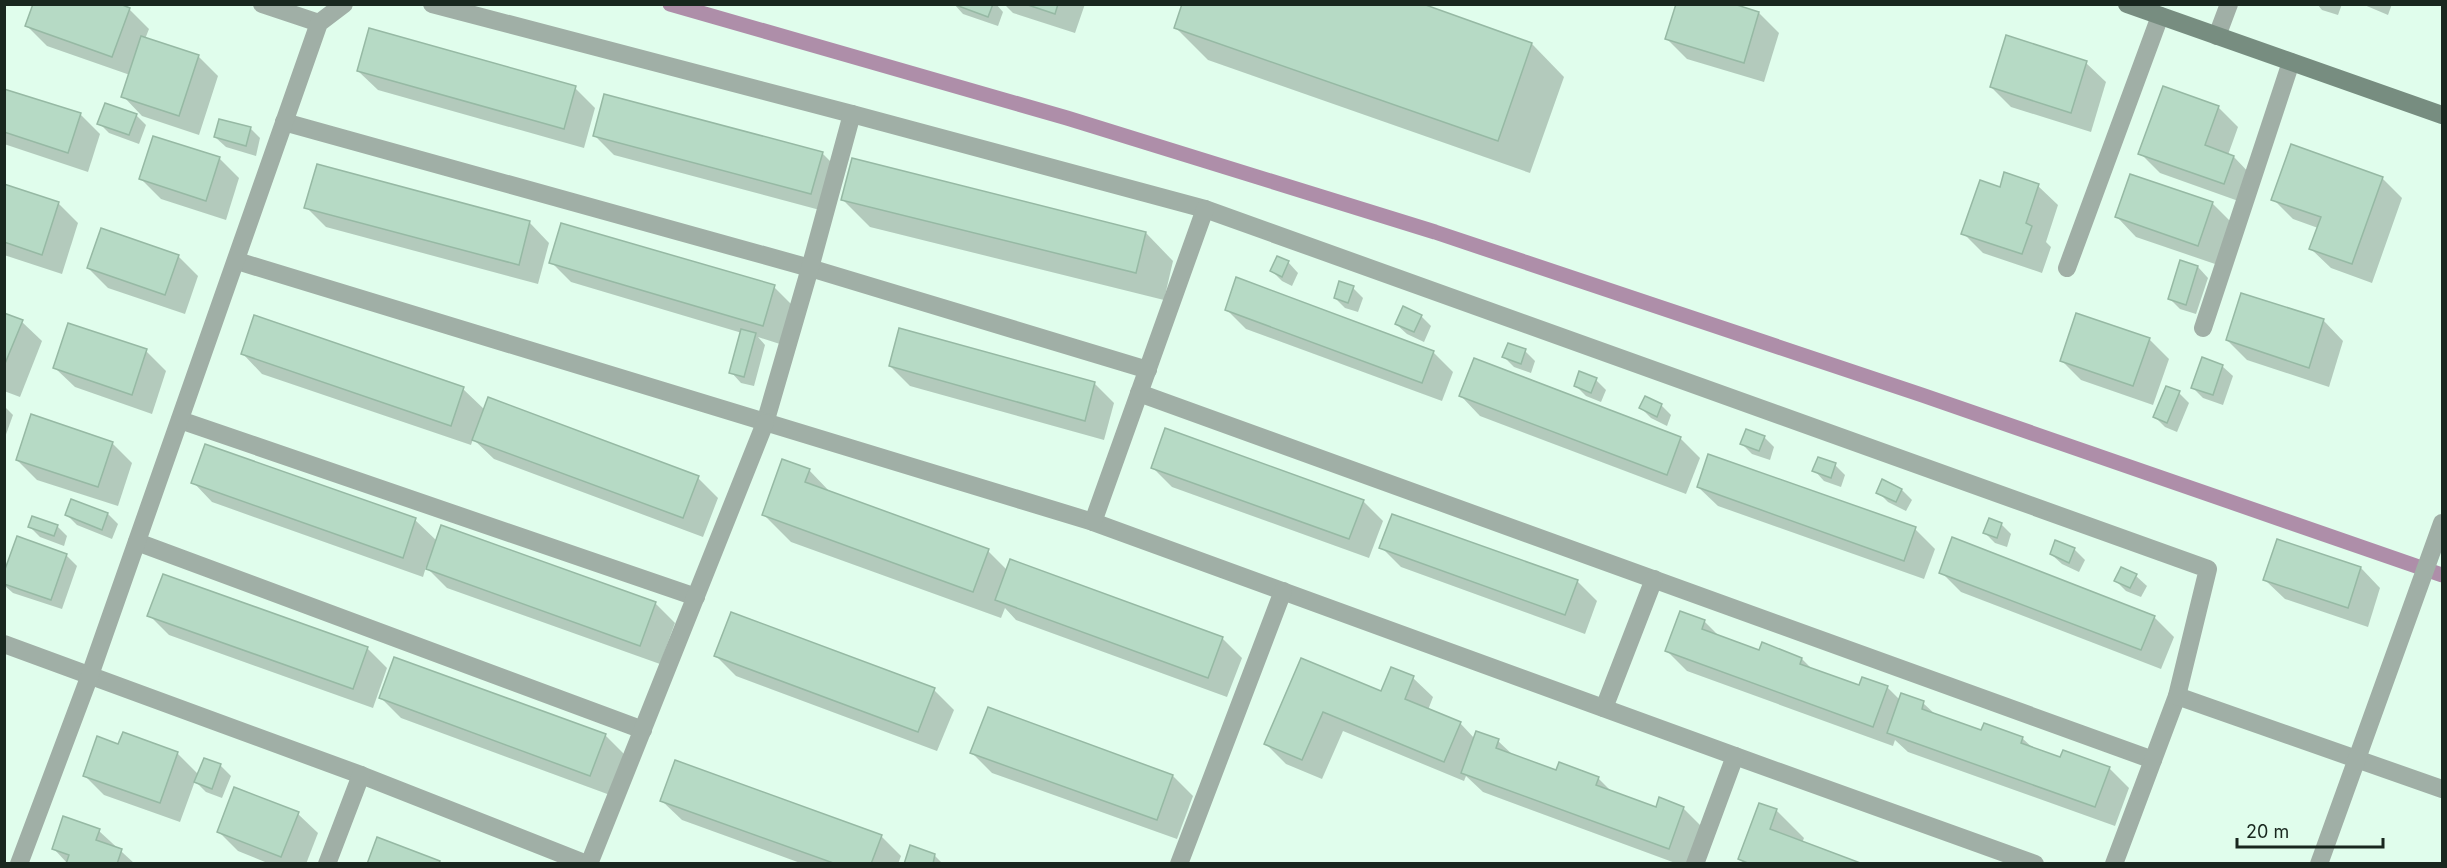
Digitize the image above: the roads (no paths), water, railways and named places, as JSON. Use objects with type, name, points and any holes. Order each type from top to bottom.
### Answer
[{"type":"street","points":[[262,4],[319,23]]},
{"type":"street","points":[[20,864],[90,675],[319,23],[344,4]]},
{"type":"street","points":[[432,4],[1205,209],[2208,569],[2177,696],[2114,864]]},
{"type":"street","points":[[2127,4],[2442,115]]},
{"type":"street","points":[[2217,36],[2229,4]]},
{"type":"street","points":[[2067,268],[2160,16]]},
{"type":"street","points":[[2203,327],[2291,62]]},
{"type":"street","points":[[4,644],[361,775],[588,864],[765,423],[852,114]]},
{"type":"street","points":[[284,122],[810,268],[1148,370]]},
{"type":"street","points":[[1094,522],[1205,209]]},
{"type":"street","points":[[237,261],[1094,522],[2035,864]]},
{"type":"street","points":[[1139,393],[2152,760]]},
{"type":"street","points":[[180,420],[696,597]]},
{"type":"street","points":[[2319,864],[2442,523]]},
{"type":"street","points":[[137,542],[643,730]]},
{"type":"street","points":[[1604,708],[1654,579]]},
{"type":"street","points":[[1179,864],[1283,591]]},
{"type":"street","points":[[2177,696],[2442,789]]},
{"type":"street","points":[[1695,864],[1735,756]]},
{"type":"street","points":[[327,864],[361,775]]},
{"type":"waterway","points":[[670,4],[1067,118],[1435,232],[1922,395],[2442,575]]}]
